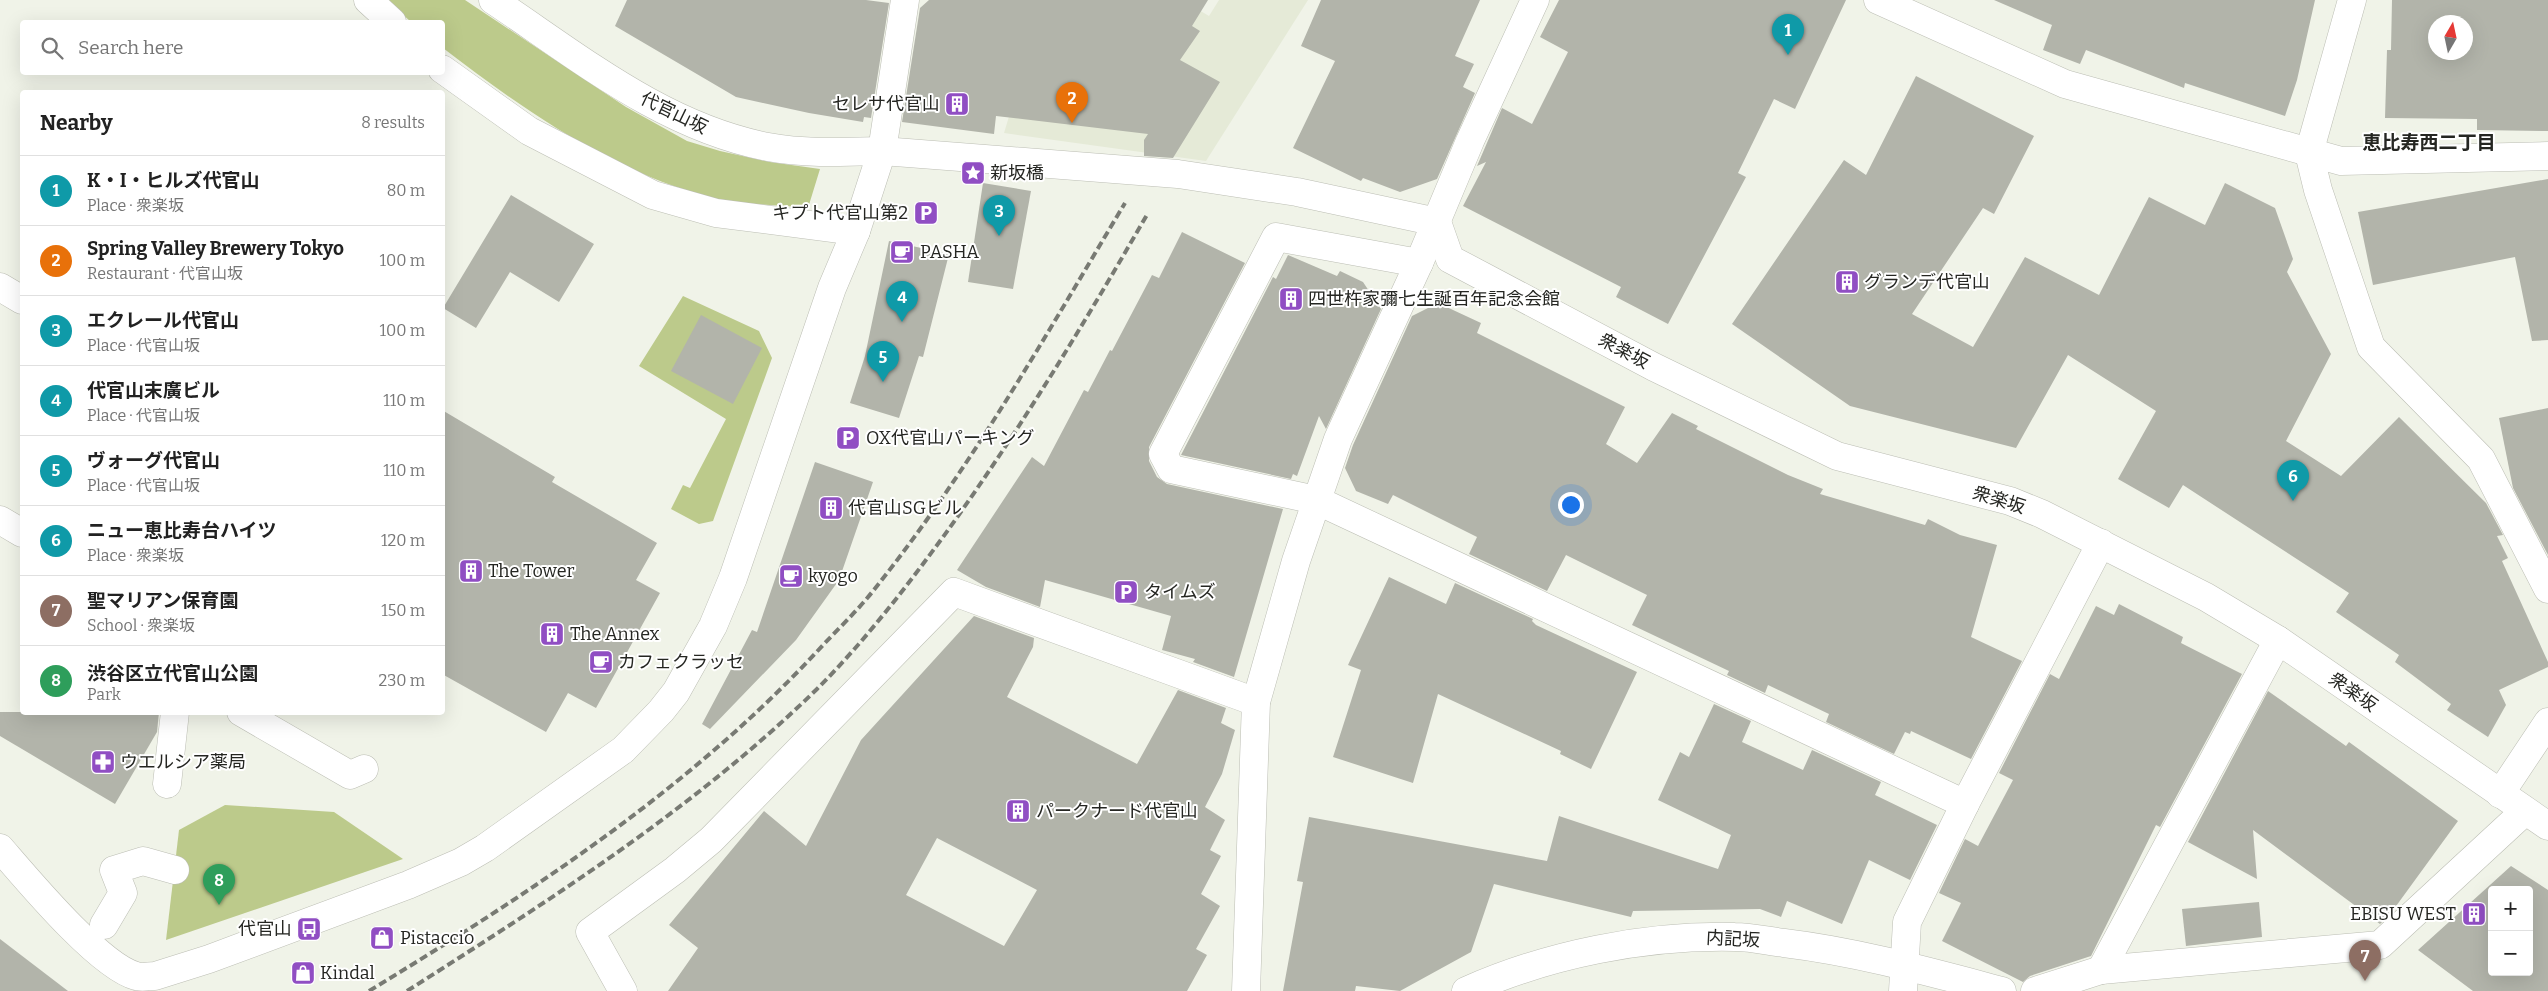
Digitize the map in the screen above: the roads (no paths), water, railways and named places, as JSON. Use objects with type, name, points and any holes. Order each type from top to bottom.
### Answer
[{"type":"street","points":[[368,0],[390,20]]},
{"type":"street","name":"代官山坂","points":[[493,0],[640,98],[682,120],[725,137],[770,148],[836,152],[882,151],[1178,174],[1297,192],[1437,222]]},
{"type":"street","points":[[0,848],[50,905],[107,960],[136,984],[342,910],[461,862],[485,848],[635,739],[676,692],[713,626],[737,568],[832,288],[856,231],[882,151],[905,0]]},
{"type":"street","points":[[1246,991],[1256,702],[1316,500],[1338,439],[1419,263],[1470,141],[1535,0]]},
{"type":"street","points":[[1878,0],[2065,84],[2341,161],[2548,156]]},
{"type":"street","points":[[2352,0],[2309,153],[2318,190],[2371,347],[2481,460],[2548,589]]},
{"type":"street","points":[[445,71],[529,131],[653,195],[716,213],[856,231]]},
{"type":"street","name":"衆楽坂","points":[[1437,222],[1450,258],[1654,367],[1837,456],[2010,501],[2101,543],[2206,597],[2278,640],[2548,826]]},
{"type":"street","points":[[1419,263],[1276,237],[1163,454],[1171,469],[1316,500],[1965,804]]},
{"type":"street","points":[[0,287],[20,299]]},
{"type":"street","points":[[0,520],[20,532]]},
{"type":"street","points":[[1904,978],[1907,922],[1965,804],[2101,543]]},
{"type":"street","points":[[623,991],[590,932],[675,870],[711,840],[954,592],[1256,702]]},
{"type":"street","points":[[2101,970],[2278,640]]},
{"type":"street","points":[[167,784],[175,715]]},
{"type":"street","points":[[246,715],[350,776],[364,769]]},
{"type":"street","points":[[2500,794],[2548,722]]},
{"type":"street","points":[[2035,991],[2101,970],[2380,945],[2525,810]]},
{"type":"street","points":[[104,925],[123,892],[114,870],[143,861],[175,870]]},
{"type":"street","name":"内記坂","points":[[1466,991],[1534,966],[1595,951],[1669,938],[1737,937],[1822,947],[1904,978],[2002,991]]},
{"type":"railway","points":[[369,991],[491,915],[609,834],[666,790],[774,696],[849,618],[873,591],[908,545],[975,450],[1125,203]]},
{"type":"railway","points":[[407,991],[567,887],[671,813],[722,774],[817,689],[867,635],[971,498],[1050,378],[1148,213]]},
{"type":"place","name":"K・I・ヒルズ代官山","points":[[1788,55]]},
{"type":"place","name":"セレサ代官山","points":[[957,104]]},
{"type":"place","name":"Spring Valley Brewery Tokyo","points":[[1072,123]]},
{"type":"place","name":"新坂橋","points":[[973,173]]},
{"type":"place","name":"キプト代官山第2","points":[[926,213]]},
{"type":"place","name":"エクレール代官山","points":[[999,236]]},
{"type":"place","name":"PASHA","points":[[902,252]]},
{"type":"place","name":"グランデ代官山","points":[[1847,282]]},
{"type":"place","name":"四世杵家彌七生誕百年記念会館","points":[[1291,299]]},
{"type":"place","name":"代官山末廣ビル","points":[[902,322]]},
{"type":"place","name":"ヴォーグ代官山","points":[[883,382]]},
{"type":"place","name":"OX代官山パーキング","points":[[848,438]]},
{"type":"place","name":"ニュー恵比寿台ハイツ","points":[[2293,501]]},
{"type":"place","name":"代官山SGビル","points":[[831,508]]},
{"type":"place","name":"The Tower","points":[[471,571]]},
{"type":"place","name":"kyogo","points":[[791,576]]},
{"type":"place","name":"タイムズ","points":[[1126,592]]},
{"type":"place","name":"The Annex","points":[[552,634]]},
{"type":"place","name":"カフェクラッセ","points":[[601,662]]},
{"type":"place","name":"ウエルシア薬局","points":[[103,762]]},
{"type":"place","name":"パークナード代官山","points":[[1018,811]]},
{"type":"place","name":"渋谷区立代官山公園","points":[[219,905]]},
{"type":"place","name":"EBISU WEST","points":[[2474,914]]},
{"type":"place","name":"代官山","points":[[309,929]]},
{"type":"place","name":"Pistaccio","points":[[382,938]]},
{"type":"place","name":"Kindal","points":[[303,973]]},
{"type":"place","name":"聖マリアン保育園","points":[[2365,981]]},
{"type":"district","name":"恵比寿西二丁目","points":[[2429,142]]}]
